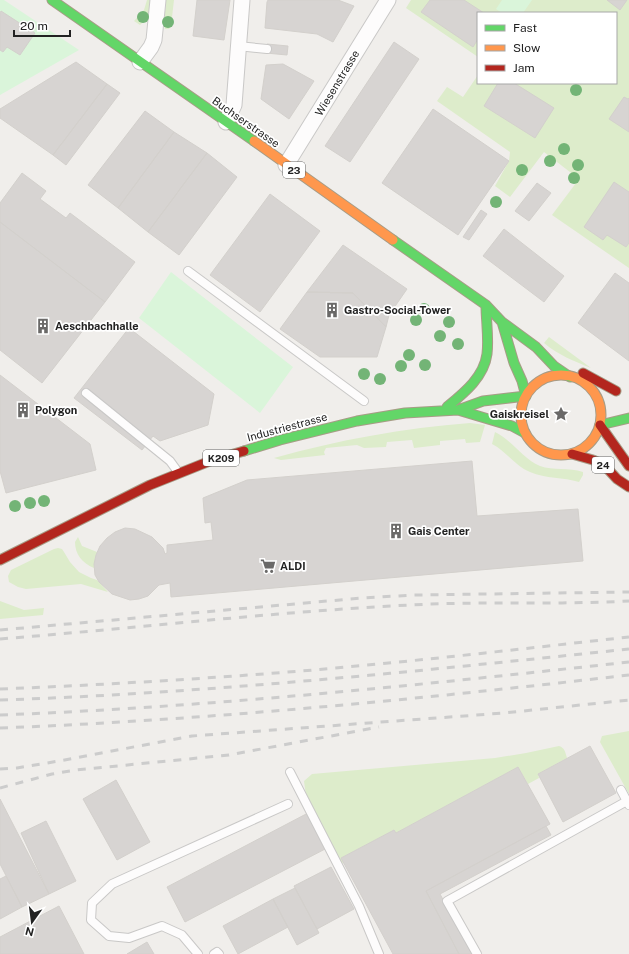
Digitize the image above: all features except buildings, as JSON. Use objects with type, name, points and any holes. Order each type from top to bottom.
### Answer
[{"type":"main road","name":"Buchserstrasse","points":[[52,0],[486,305],[502,322],[536,347],[554,366],[570,376]]},
{"type":"main road","points":[[442,410],[471,386],[482,372],[487,357],[486,305]]},
{"type":"main road","name":"Buchserstrasse","points":[[502,322],[514,363],[522,380],[526,396]]},
{"type":"main road","points":[[547,358],[620,392],[589,387]]},
{"type":"main road","points":[[557,376],[570,376],[580,380],[589,387],[595,395],[600,405],[600,425],[597,433],[586,446],[572,454],[561,455],[540,449],[532,442],[525,433],[521,414],[526,396],[534,386],[545,379],[557,376]]},
{"type":"main road","name":"Industriestrasse","points":[[458,410],[474,402],[494,398],[526,396]]},
{"type":"main road","name":"Industriestrasse","points":[[0,560],[129,495],[178,473],[210,461],[303,434],[357,421],[442,410],[458,410],[512,426],[525,433]]},
{"type":"main road","points":[[600,425],[629,418]]},
{"type":"main road","name":"24","points":[[600,425],[629,466]]},
{"type":"main road","name":"24","points":[[572,454],[593,460],[605,466],[617,479],[629,487]]},
{"type":"street","points":[[140,62],[151,47],[154,40],[158,0]]},
{"type":"street","points":[[226,122],[234,105],[242,0]]},
{"type":"street","name":"Wiesenstrasse","points":[[286,165],[388,0]]},
{"type":"lane","points":[[238,46],[266,49]]},
{"type":"lane","points":[[188,271],[364,401]]},
{"type":"lane","points":[[86,393],[170,461],[178,473]]},
{"type":"lane","points":[[290,772],[359,906],[379,954]]},
{"type":"lane","points":[[477,954],[447,901],[628,803],[621,790]]},
{"type":"lane","points":[[198,954],[182,935],[162,926],[129,938],[109,936],[92,920],[92,903],[112,884],[288,804]]},
{"type":"lane","points":[[214,954],[217,952],[218,954]]},
{"type":"green space","points":[[0,0],[4,0],[79,50],[0,95]]},
{"type":"green space","points":[[147,0],[153,0],[151,11],[148,17],[140,25],[134,21],[144,10]]},
{"type":"green space","points":[[166,0],[174,0],[171,26],[169,29],[165,29],[164,25]]},
{"type":"green space","points":[[411,0],[629,0],[629,268],[552,215],[579,179],[544,152],[510,197],[495,186],[509,161],[510,152],[437,101],[447,87],[463,97],[477,76],[477,84],[617,84],[617,12],[477,12],[477,56],[406,8]]},
{"type":"green space","points":[[502,0],[532,0],[524,12],[500,12],[496,9]]},
{"type":"green space","points":[[171,272],[293,367],[260,413],[139,318]]},
{"type":"green space","points":[[549,337],[591,368],[566,357],[549,347],[544,343]]},
{"type":"green space","points":[[470,423],[485,425],[480,442],[466,443],[465,439],[440,441],[440,445],[414,448],[412,440],[387,442],[386,447],[364,448],[357,445],[326,448],[324,452],[325,455],[281,460],[274,458],[347,440],[421,428]]},
{"type":"green space","points":[[495,432],[501,435],[534,463],[540,466],[583,472],[583,475],[579,482],[542,476],[530,472],[492,444]]},
{"type":"green space","points":[[78,537],[82,546],[97,552],[94,568],[86,564],[80,558],[75,546],[75,542]]},
{"type":"green space","points":[[58,548],[62,549],[70,562],[79,572],[97,580],[108,592],[81,584],[26,589],[9,582],[8,576],[11,570]]},
{"type":"green space","points":[[0,601],[24,610],[44,608],[43,615],[0,619]]},
{"type":"green space","points":[[629,731],[629,794],[600,742],[602,736]]},
{"type":"green space","points":[[559,746],[564,749],[567,758],[538,774],[539,778],[528,784],[518,767],[396,833],[394,830],[341,858],[345,864],[341,862],[306,796],[304,781],[312,774],[495,758]]},
{"type":"railway","points":[[0,630],[362,598],[414,595],[629,592]]},
{"type":"railway","points":[[0,639],[359,608],[465,603],[574,603],[629,601]]},
{"type":"railway","points":[[0,689],[150,682],[301,671],[629,637]]},
{"type":"railway","points":[[0,700],[79,697],[236,687],[394,673],[629,649]]},
{"type":"railway","points":[[0,715],[157,707],[236,701],[394,687],[629,662]]},
{"type":"railway","points":[[0,728],[157,720],[315,708],[629,675]]},
{"type":"railway","points":[[0,769],[17,768],[59,761],[192,736],[504,713],[629,700]]},
{"type":"railway","points":[[0,788],[52,774],[76,770],[229,755],[379,727]]},
{"type":"traffic: fast","points":[[52,0],[254,141]]},
{"type":"traffic: fast","points":[[393,240],[486,305],[502,322],[536,347],[554,366],[570,377]]},
{"type":"traffic: fast","points":[[447,407],[472,384],[482,370],[487,354],[488,342],[486,305]]},
{"type":"traffic: fast","points":[[458,410],[483,401],[526,396],[522,381],[514,363],[502,322]]},
{"type":"traffic: fast","points":[[244,451],[280,440],[357,421],[405,413],[458,410],[512,426],[525,433]]},
{"type":"traffic: fast","points":[[600,425],[629,418]]},
{"type":"traffic: slow","points":[[254,141],[393,240]]},
{"type":"traffic: slow","points":[[561,375],[576,378],[589,387],[598,400],[601,415],[598,430],[589,443],[576,452],[561,455],[546,452],[533,443],[524,430],[521,415],[524,400],[533,387],[546,378],[561,375]]},
{"type":"traffic: jam","points":[[583,373],[616,391]]},
{"type":"traffic: jam","points":[[600,425],[629,466]]},
{"type":"traffic: jam","points":[[0,560],[150,485],[210,461],[244,451]]},
{"type":"traffic: jam","points":[[572,454],[593,460],[605,466],[617,479],[629,487]]},
{"type":"place","name":"Gastro-Social-Tower","points":[[332,310]]},
{"type":"place","name":"Aeschbachhalle","points":[[43,326]]},
{"type":"place","name":"Polygon","points":[[23,410]]},
{"type":"place","name":"Gaiskreisel","points":[[561,414]]},
{"type":"place","name":"Gais Center","points":[[396,531]]},
{"type":"place","name":"ALDI","points":[[268,566]]}]
